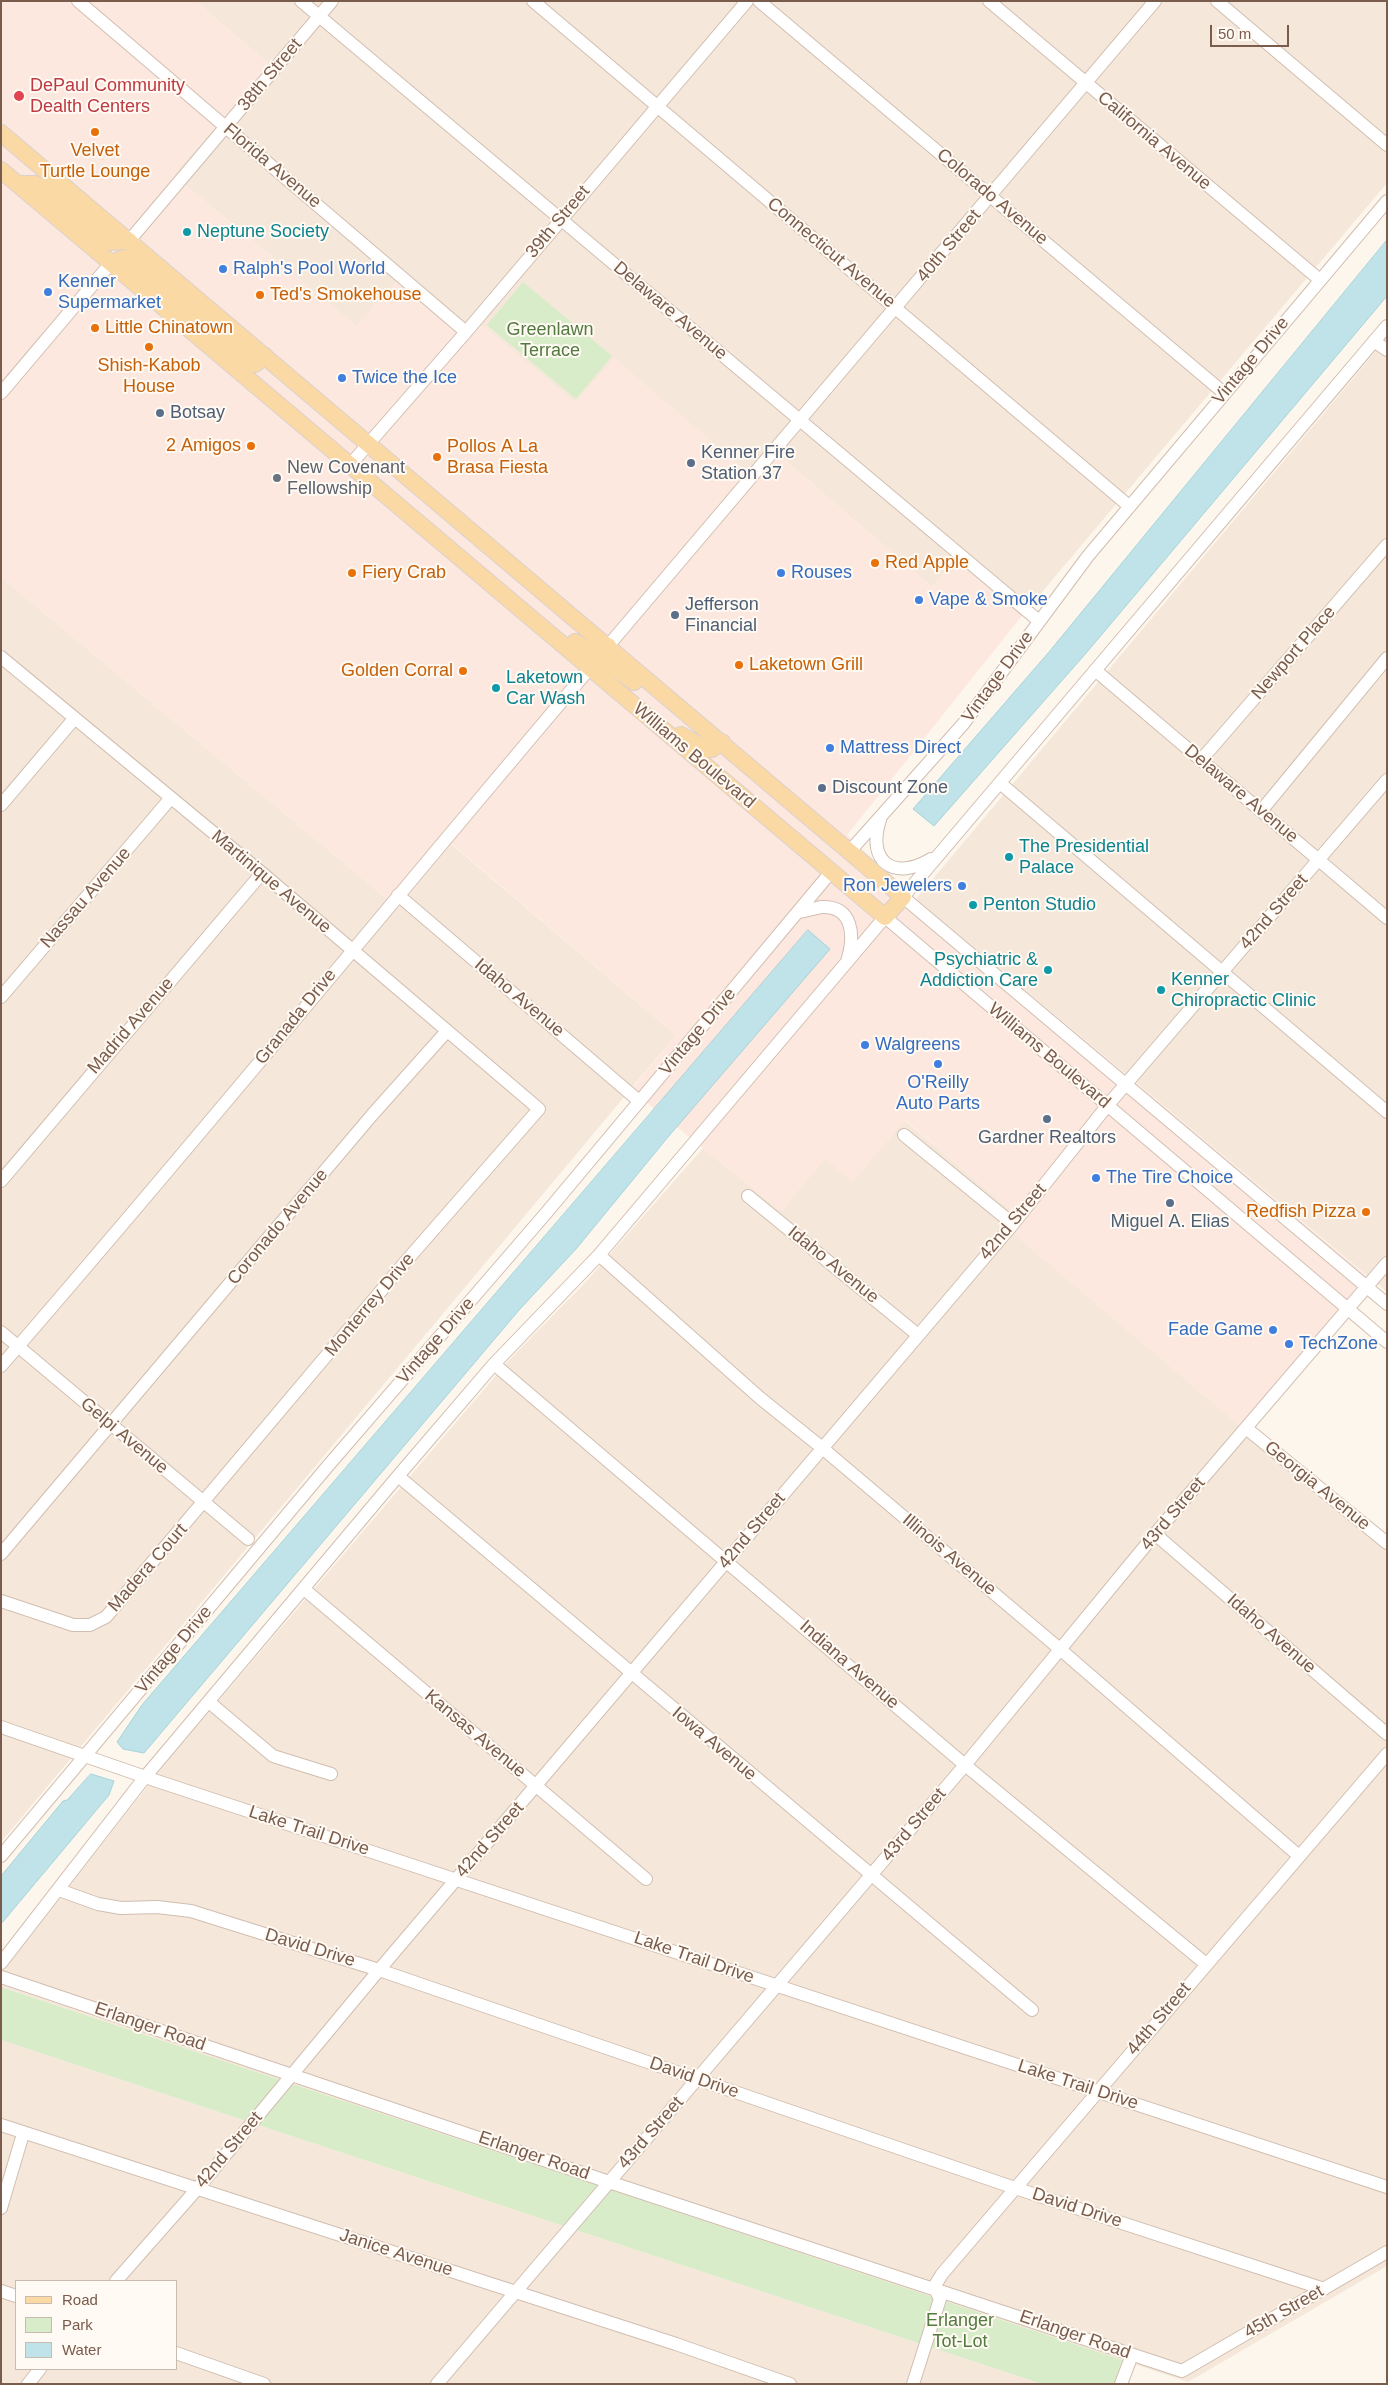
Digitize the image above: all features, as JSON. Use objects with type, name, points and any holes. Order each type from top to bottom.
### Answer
[{"type":"main road","name":"Williams Boulevard","points":[[1,133],[903,896]]},
{"type":"main road","name":"Williams Boulevard","points":[[1,170],[885,918]]},
{"type":"main road","points":[[18,184],[35,184],[46,191],[109,242],[129,241]]},
{"type":"main road","points":[[111,263],[124,258],[130,262],[249,362],[256,364],[265,356]]},
{"type":"main road","points":[[541,626],[556,628],[590,654],[598,653],[608,646]]},
{"type":"main road","points":[[590,668],[606,661],[642,687],[656,686]]},
{"type":"main road","points":[[640,710],[704,748],[712,749],[722,742]]},
{"type":"main road","name":"Vintage Drive","points":[[831,872],[850,851]]},
{"type":"main road","points":[[885,918],[903,896]]},
{"type":"street","name":"Florida Avenue","points":[[78,1],[466,332]]},
{"type":"street","name":"Delaware Avenue","points":[[300,1],[1039,621]]},
{"type":"street","name":"38th Street","points":[[129,241],[332,1]]},
{"type":"street","name":"Connecticut Avenue","points":[[533,1],[1129,506]]},
{"type":"street","name":"39th Street","points":[[350,464],[466,332],[747,1]]},
{"type":"street","name":"Colorado Avenue","points":[[759,1],[1224,393]]},
{"type":"street","name":"California Avenue","points":[[990,1],[1320,280]]},
{"type":"street","name":"40th Street","points":[[608,646],[801,421],[1155,1]]},
{"type":"street","points":[[1217,1],[1387,145]]},
{"type":"street","name":"Vintage Drive","points":[[850,851],[964,723],[1039,621],[1129,506],[1387,201]]},
{"type":"street","points":[[1,393],[111,263]]},
{"type":"street","points":[[903,896],[1387,326]]},
{"type":"street","points":[[1374,341],[1387,350]]},
{"type":"street","name":"Newport Place","points":[[1201,760],[1387,545]]},
{"type":"street","name":"Martinique Avenue","points":[[1,657],[170,799],[262,873],[539,1109]]},
{"type":"street","points":[[1261,811],[1387,658]]},
{"type":"street","name":"Granada Drive","points":[[1,1366],[140,1207],[351,950],[590,668]]},
{"type":"street","name":"Delaware Avenue","points":[[1095,670],[1387,918]]},
{"type":"street","points":[[1,805],[74,719]]},
{"type":"street","name":"42nd Street","points":[[117,2280],[197,2189],[291,2074],[632,1674],[821,1447],[1013,1224],[1107,1106],[1387,780]]},
{"type":"street","points":[[1000,782],[1387,1112]]},
{"type":"street","name":"Nassau Avenue","points":[[1,997],[170,799]]},
{"type":"street","points":[[882,816],[875,844],[883,860],[888,864],[897,868],[908,869],[919,866],[940,853]]},
{"type":"street","name":"Vintage Drive","points":[[1,1856],[321,1474],[639,1101],[831,872]]},
{"type":"street","name":"Madrid Avenue","points":[[1,1181],[262,873]]},
{"type":"street","name":"Idaho Avenue","points":[[398,895],[639,1101]]},
{"type":"street","name":"Williams Boulevard","points":[[903,896],[1387,1304]]},
{"type":"street","points":[[798,912],[822,907],[833,908],[842,914],[852,930],[852,942],[848,961]]},
{"type":"street","points":[[1,1963],[146,1777],[398,1476],[494,1364],[599,1255],[885,918]]},
{"type":"street","name":"Williams Boulevard","points":[[885,918],[1387,1342]]},
{"type":"street","name":"Coronado Avenue","points":[[110,1423],[240,1273],[372,1115],[447,1031]]},
{"type":"street","name":"Monterrey Drive","points":[[204,1503],[407,1260],[539,1109]]},
{"type":"street","points":[[904,1134],[1013,1224]]},
{"type":"street","name":"Idaho Avenue","points":[[748,1196],[918,1335]]},
{"type":"street","name":"Illinois Avenue","points":[[599,1255],[760,1398],[821,1447],[1061,1650],[1299,1856]]},
{"type":"street","name":"43rd Street","points":[[437,2384],[871,1876],[1061,1650],[1155,1534],[1387,1263]]},
{"type":"street","name":"Gelpi Avenue","points":[[1,1332],[248,1539]]},
{"type":"street","name":"Indiana Avenue","points":[[494,1364],[727,1560],[965,1765],[1206,1964]]},
{"type":"street","points":[[1,1554],[110,1423]]},
{"type":"street","name":"Georgia Avenue","points":[[1246,1428],[1387,1543]]},
{"type":"street","name":"Iowa Avenue","points":[[398,1476],[1032,2010]]},
{"type":"street","name":"Madera Court","points":[[1,1601],[73,1625],[90,1625],[106,1617],[204,1503]]},
{"type":"street","name":"Idaho Avenue","points":[[1155,1534],[1387,1734]]},
{"type":"street","name":"Kansas Avenue","points":[[304,1589],[646,1879]]},
{"type":"street","points":[[209,1702],[273,1756],[331,1774]]},
{"type":"street","name":"Lake Trail Drive","points":[[1,1727],[146,1777],[1387,2187]]},
{"type":"street","name":"44th Street","points":[[934,2288],[942,2274],[1387,1754]]},
{"type":"street","name":"David Drive","points":[[59,1890],[98,1904],[121,1908],[157,1907],[191,1911],[379,1970],[1015,2188],[1324,2289]]},
{"type":"street","name":"Erlanger Road","points":[[1,1977],[610,2182],[1182,2371]]},
{"type":"street","name":"Janice Avenue","points":[[1,2125],[23,2134],[515,2292],[790,2384]]},
{"type":"street","points":[[1,2208],[23,2134]]},
{"type":"street","name":"45th Street","points":[[1182,2371],[1387,2252]]},
{"type":"street","points":[[913,2384],[940,2299],[934,2288]]},
{"type":"street","points":[[1,2291],[15,2296]]},
{"type":"street","points":[[178,2354],[264,2384]]},
{"type":"street","points":[[1121,2384],[1132,2355]]},
{"type":"street","points":[[28,2384],[39,2370]]},
{"type":"shaded area","points":[[1,1],[195,1],[270,65],[173,175],[356,326],[398,279],[468,339],[481,325],[575,403],[614,358],[746,471],[780,456],[932,587],[955,561],[1021,617],[847,835],[916,899],[1367,1276],[1241,1427],[1011,1232],[1021,1219],[905,1120],[853,1182],[825,1159],[781,1211],[631,1090],[676,1035],[452,844],[398,908],[1,577]]},
{"type":"shaded area","points":[[195,1],[1387,1],[1387,183],[1021,617],[955,561],[932,587],[780,456],[746,471],[614,359],[575,403],[481,325],[469,339],[398,280],[357,327],[173,175],[270,65]]},
{"type":"shaded area","points":[[1387,338],[1387,1292],[916,899]]},
{"type":"shaded area","points":[[1,577],[398,908],[451,844],[676,1035],[1,1842]]},
{"type":"shaded area","points":[[904,1120],[1022,1219],[1387,1549],[1387,2266],[1188,2382],[1,1987],[1,1973],[165,1764],[509,1360],[584,1284],[703,1148],[781,1211],[825,1158],[853,1181]]},
{"type":"shaded area","points":[[1,2040],[1042,2384],[1,2384]]},
{"type":"green space","name":"Greenlawn Terrace","points":[[523,282],[612,356],[576,399],[487,325]]},
{"type":"green space","name":"Erlanger Tot-Lot","points":[[1,1987],[1125,2361],[1114,2384],[1042,2384],[1,2040]]},
{"type":"water","points":[[1387,240],[1387,296],[1087,652],[934,826],[913,809],[1049,652]]},
{"type":"water","points":[[808,930],[830,949],[668,1137],[576,1249],[520,1309],[144,1753],[123,1749],[117,1742],[142,1705]]},
{"type":"water","points":[[91,1774],[114,1781],[109,1795],[1,1924],[1,1876],[63,1801],[67,1800]]},
{"type":"place","name":"DePaul Community Dealth Centers","points":[[19,96]]},
{"type":"place","name":"Velvet Turtle Lounge","points":[[95,132]]},
{"type":"place","name":"Neptune Society","points":[[187,232]]},
{"type":"place","name":"Ralph's Pool World","points":[[223,269]]},
{"type":"place","name":"Kenner Supermarket","points":[[48,292]]},
{"type":"place","name":"Ted's Smokehouse","points":[[260,295]]},
{"type":"place","name":"Little Chinatown","points":[[95,328]]},
{"type":"place","name":"Shish-Kabob House","points":[[149,347]]},
{"type":"place","name":"Twice the Ice","points":[[342,378]]},
{"type":"place","name":"Botsay","points":[[160,413]]},
{"type":"place","name":"2 Amigos","points":[[251,446]]},
{"type":"place","name":"Pollos A La Brasa Fiesta","points":[[437,457]]},
{"type":"place","name":"Kenner Fire Station 37","points":[[691,463]]},
{"type":"place","name":"New Covenant Fellowship","points":[[277,478]]},
{"type":"place","name":"Red Apple","points":[[875,563]]},
{"type":"place","name":"Fiery Crab","points":[[352,573]]},
{"type":"place","name":"Rouses","points":[[781,573]]},
{"type":"place","name":"Vape & Smoke","points":[[919,600]]},
{"type":"place","name":"Jefferson Financial","points":[[675,615]]},
{"type":"place","name":"Laketown Grill","points":[[739,665]]},
{"type":"place","name":"Golden Corral","points":[[463,671]]},
{"type":"place","name":"Laketown Car Wash","points":[[496,688]]},
{"type":"place","name":"Mattress Direct","points":[[830,748]]},
{"type":"place","name":"Discount Zone","points":[[822,788]]},
{"type":"place","name":"The Presidential Palace","points":[[1009,857]]},
{"type":"place","name":"Ron Jewelers","points":[[962,886]]},
{"type":"place","name":"Penton Studio","points":[[973,905]]},
{"type":"place","name":"Psychiatric & Addiction Care","points":[[1048,970]]},
{"type":"place","name":"Kenner Chiropractic Clinic","points":[[1161,990]]},
{"type":"place","name":"Walgreens","points":[[865,1045]]},
{"type":"place","name":"O'Reilly Auto Parts","points":[[938,1064]]},
{"type":"place","name":"Gardner Realtors","points":[[1047,1119]]},
{"type":"place","name":"The Tire Choice","points":[[1096,1178]]},
{"type":"place","name":"Miguel A. Elias","points":[[1170,1203]]},
{"type":"place","name":"Redfish Pizza","points":[[1366,1212]]},
{"type":"place","name":"Fade Game","points":[[1273,1330]]},
{"type":"place","name":"TechZone","points":[[1289,1344]]}]
